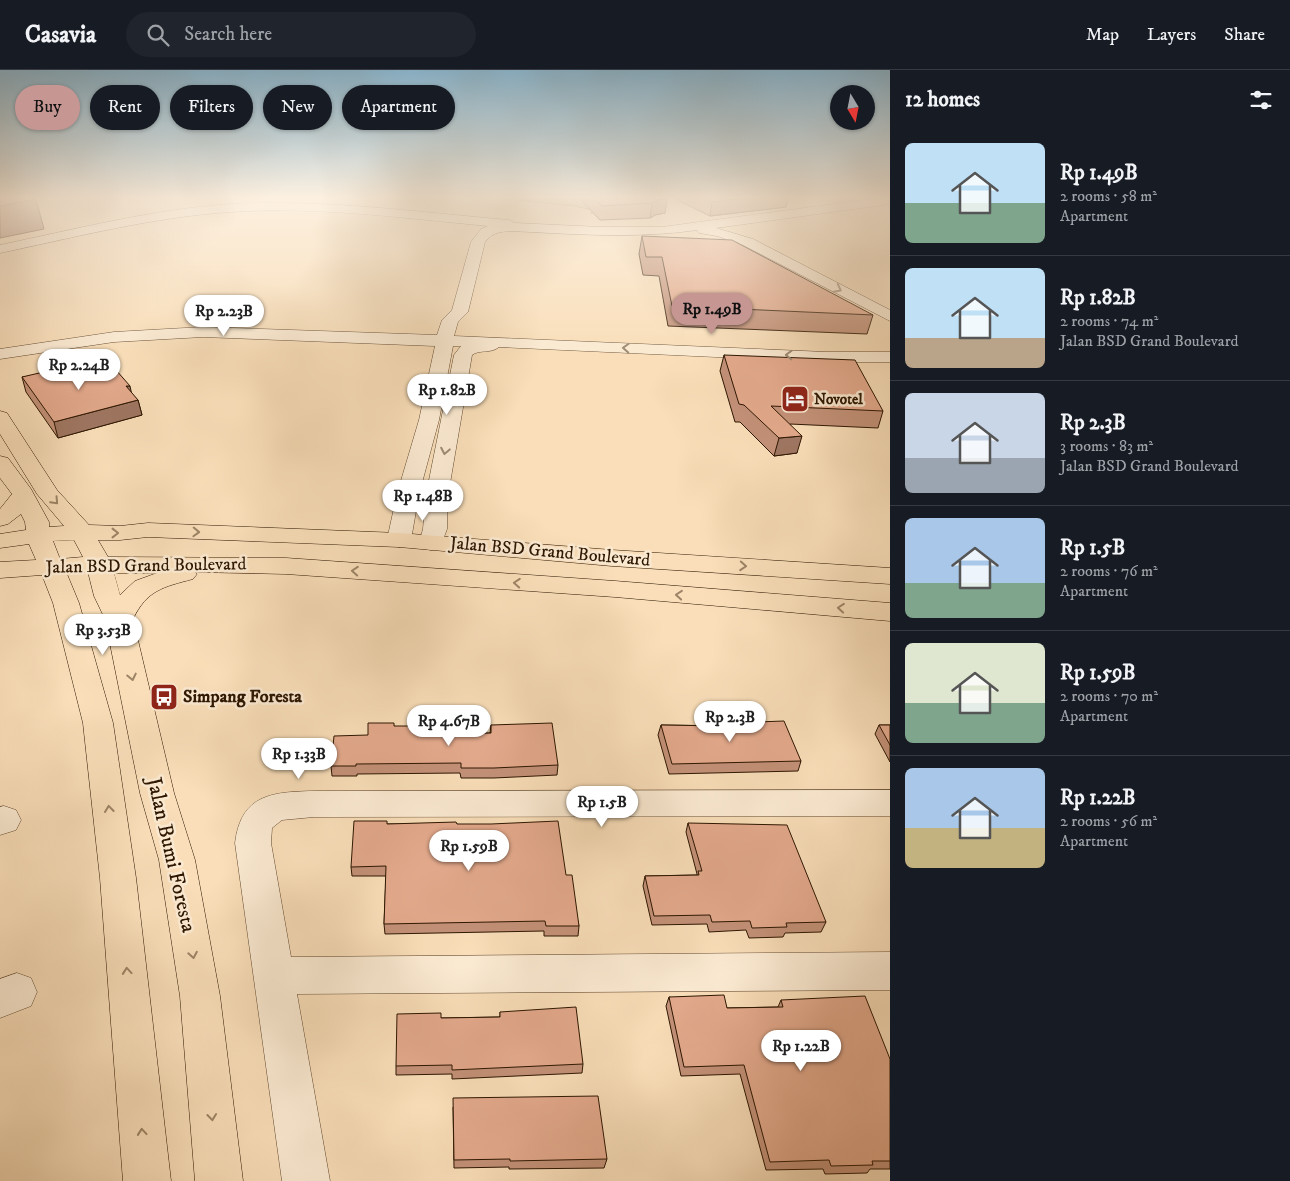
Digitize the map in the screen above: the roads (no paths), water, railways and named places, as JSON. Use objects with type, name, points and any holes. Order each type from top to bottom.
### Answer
[{"type":"main road","name":"Jalan Bumi Foresta","points":[[0,417],[48,494],[82,532],[99,564],[107,596],[119,619],[157,793],[177,860],[200,996],[219,1181]]},
{"type":"main road","points":[[0,463],[22,494],[37,522],[44,551],[66,603],[98,723],[118,878],[147,1181]]},
{"type":"main road","points":[[0,519],[11,512],[22,494]]},
{"type":"main road","name":"Jalan BSD Grand Boulevard","points":[[0,570],[82,532],[120,533],[157,530],[399,540],[612,558],[890,576]]},
{"type":"main road","name":"Jalan BSD Grand Boulevard","points":[[0,541],[99,564],[130,566],[227,564],[296,567],[615,589],[890,612]]},
{"type":"main road","points":[[119,619],[126,602],[142,587],[166,578],[227,564]]},
{"type":"street","points":[[0,254],[20,250]]},
{"type":"street","points":[[399,540],[408,494],[429,420],[446,335],[450,320],[460,312],[476,250]]},
{"type":"street","points":[[763,250],[890,316]]},
{"type":"street","points":[[460,312],[465,320],[464,327],[468,332],[533,343]]},
{"type":"street","points":[[0,343],[109,327],[192,320],[348,332]]},
{"type":"street","points":[[0,354],[139,334],[348,332],[446,335],[533,343],[826,357],[890,357]]},
{"type":"street","points":[[50,336],[38,340],[37,343],[43,345],[81,342]]},
{"type":"street","points":[[431,543],[435,529],[437,495],[464,351],[480,346],[533,343]]},
{"type":"street","points":[[826,357],[890,349]]},
{"type":"street","points":[[408,494],[414,499],[420,500],[427,500],[437,495]]},
{"type":"street","points":[[306,1181],[253,842],[254,824],[263,813],[287,805],[890,804]]},
{"type":"street","points":[[274,976],[890,971]]},
{"type":"place","name":"Novotel","points":[[795,399]]},
{"type":"place","name":"Simpang Foresta","points":[[164,697]]}]
